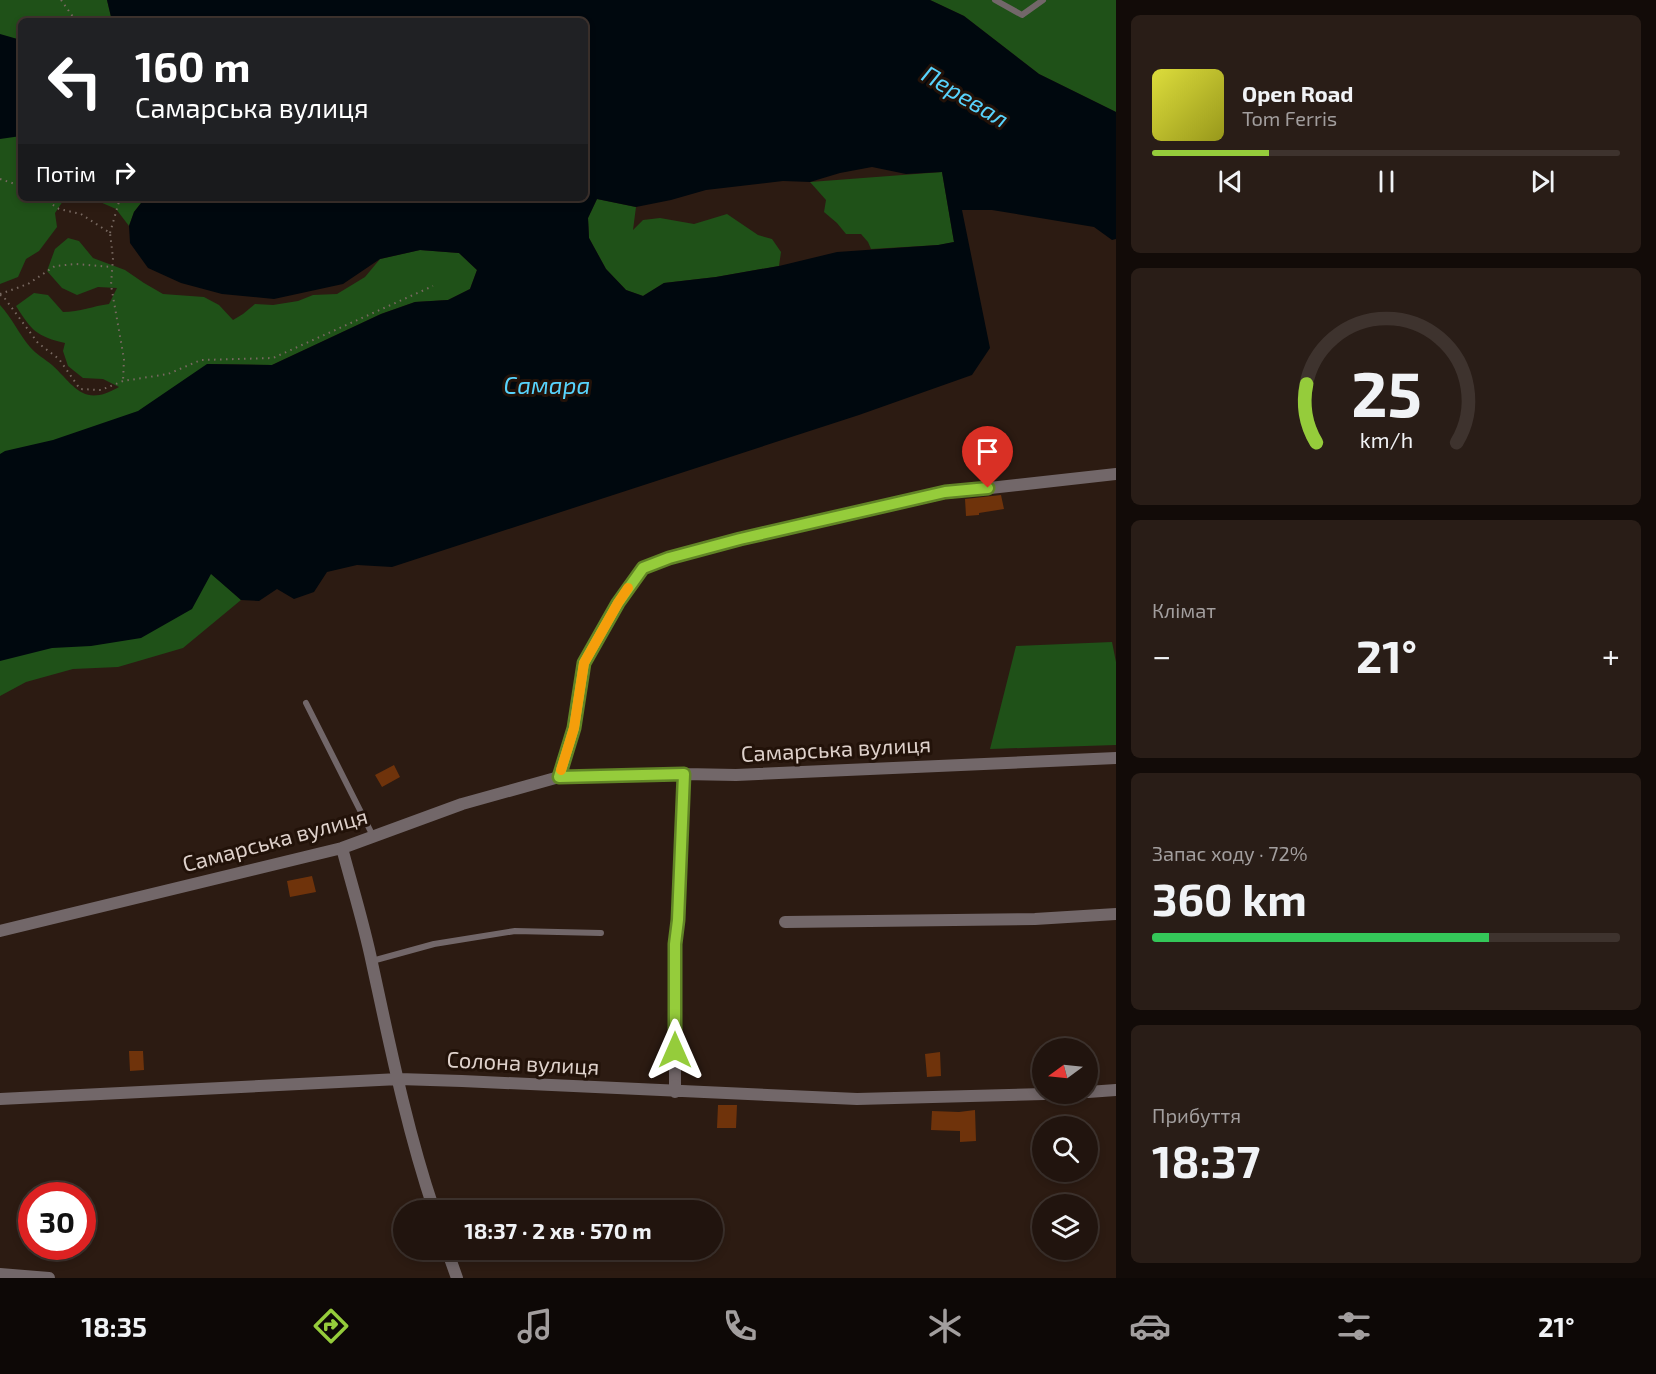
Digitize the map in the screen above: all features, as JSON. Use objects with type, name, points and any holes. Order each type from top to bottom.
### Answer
[{"type":"street","points":[[559,777],[574,728],[584,663],[618,603],[643,568],[669,558],[740,539],[945,492],[1116,474]]},
{"type":"street","name":"Самарська вулиця","points":[[0,932],[342,848],[462,804],[559,777],[736,775],[1116,758]]},
{"type":"street","points":[[675,1092],[675,944],[684,774]]},
{"type":"street","points":[[342,848],[372,961],[423,1177],[431,1200]]},
{"type":"street","points":[[785,922],[1035,919],[1116,914]]},
{"type":"street","name":"Солона вулиця","points":[[0,1099],[399,1079],[857,1099],[1032,1094]]},
{"type":"street","points":[[1098,1091],[1116,1090]]},
{"type":"street","points":[[451,1260],[457,1278]]},
{"type":"street","points":[[0,1274],[49,1278]]},
{"type":"lane","points":[[995,0],[1022,15],[1043,0]]},
{"type":"lane","points":[[306,703],[373,836]]},
{"type":"lane","points":[[372,961],[434,944],[516,931],[601,933]]},
{"type":"path","points":[[61,0],[74,18]]},
{"type":"path","points":[[0,179],[18,185]]},
{"type":"path","points":[[47,201],[58,209],[81,214],[110,233]]},
{"type":"path","points":[[119,201],[110,233],[111,285],[124,359],[123,381]]},
{"type":"path","points":[[112,267],[76,264],[55,266],[28,284],[0,294],[38,343],[59,359],[80,389],[101,390],[123,381],[168,374],[201,360],[273,358],[433,286]]},
{"type":"green space","points":[[0,0],[107,0],[111,18],[18,18],[18,201],[63,201],[55,213],[57,227],[39,251],[26,259],[18,277],[0,284]]},
{"type":"green space","points":[[930,0],[1116,0],[1116,112],[1039,74],[964,16]]},
{"type":"green space","points":[[942,172],[954,242],[939,245],[871,249],[861,234],[846,234],[824,212],[826,200],[810,182]]},
{"type":"green space","points":[[597,199],[636,207],[633,230],[643,220],[660,218],[694,224],[727,214],[758,235],[772,239],[781,252],[779,266],[664,283],[643,296],[626,290],[606,269],[589,238],[588,218]]},
{"type":"green space","points":[[98,201],[143,201],[134,212],[129,226],[116,209]]},
{"type":"green space","points":[[68,238],[79,241],[93,258],[125,270],[163,294],[204,297],[219,305],[233,320],[255,304],[273,305],[298,301],[313,295],[337,294],[365,277],[380,259],[420,250],[459,253],[477,270],[470,289],[448,300],[415,302],[381,314],[272,365],[207,364],[211,573],[241,600],[183,648],[118,667],[73,669],[26,682],[0,696],[0,305],[30,347],[81,392],[97,395],[119,387],[103,379],[83,378],[68,366],[63,351],[65,343],[41,335],[26,321],[16,306],[34,293],[48,295],[63,312],[109,304],[117,288],[98,287],[77,295],[62,288],[47,271],[55,249]]},
{"type":"green space","points":[[1112,642],[1116,662],[1116,745],[990,749],[1016,646]]},
{"type":"water","name":"Самара","points":[[107,0],[930,0],[964,16],[1039,74],[1116,112],[1116,239],[1112,240],[1094,227],[992,210],[962,210],[990,348],[972,375],[859,415],[392,567],[357,565],[327,572],[314,592],[294,599],[277,589],[259,601],[241,600],[211,574],[192,609],[141,638],[91,646],[52,648],[0,661],[0,454],[53,440],[138,411],[207,364],[272,365],[381,314],[415,302],[448,300],[470,289],[477,270],[459,253],[420,250],[380,259],[343,284],[274,299],[222,294],[181,283],[148,268],[130,243],[129,226],[134,212],[143,201],[588,201],[588,18],[111,18]],"holes":[[[872,167],[906,174],[942,172],[954,242],[938,245],[837,252],[779,266],[664,283],[643,296],[626,290],[606,269],[589,238],[588,218],[597,199],[636,207],[706,190],[783,181],[810,182]]]},
{"type":"water","points":[[0,34],[18,39],[18,136],[0,139]]},
{"type":"building","points":[[1001,495],[1004,509],[966,516],[965,499]]},
{"type":"building","points":[[394,765],[400,777],[382,787],[375,775]]},
{"type":"building","points":[[312,876],[316,892],[290,897],[287,881]]},
{"type":"building","points":[[129,1051],[143,1051],[144,1070],[130,1071]]},
{"type":"building","points":[[940,1052],[941,1076],[927,1077],[925,1054]]},
{"type":"building","points":[[718,1105],[737,1105],[736,1128],[717,1128]]},
{"type":"building","points":[[975,1110],[976,1141],[960,1142],[960,1131],[931,1130],[932,1111]]},
{"type":"slow traffic","points":[[561,770],[574,728],[584,663],[628,588]]},
{"type":"route","points":[[675,1050],[675,944],[684,774],[559,777],[574,728],[584,663],[618,603],[643,568],[669,558],[740,539],[945,492],[988,488]]},
{"type":"water label","name":"Перевал","points":[[965,97]]}]
